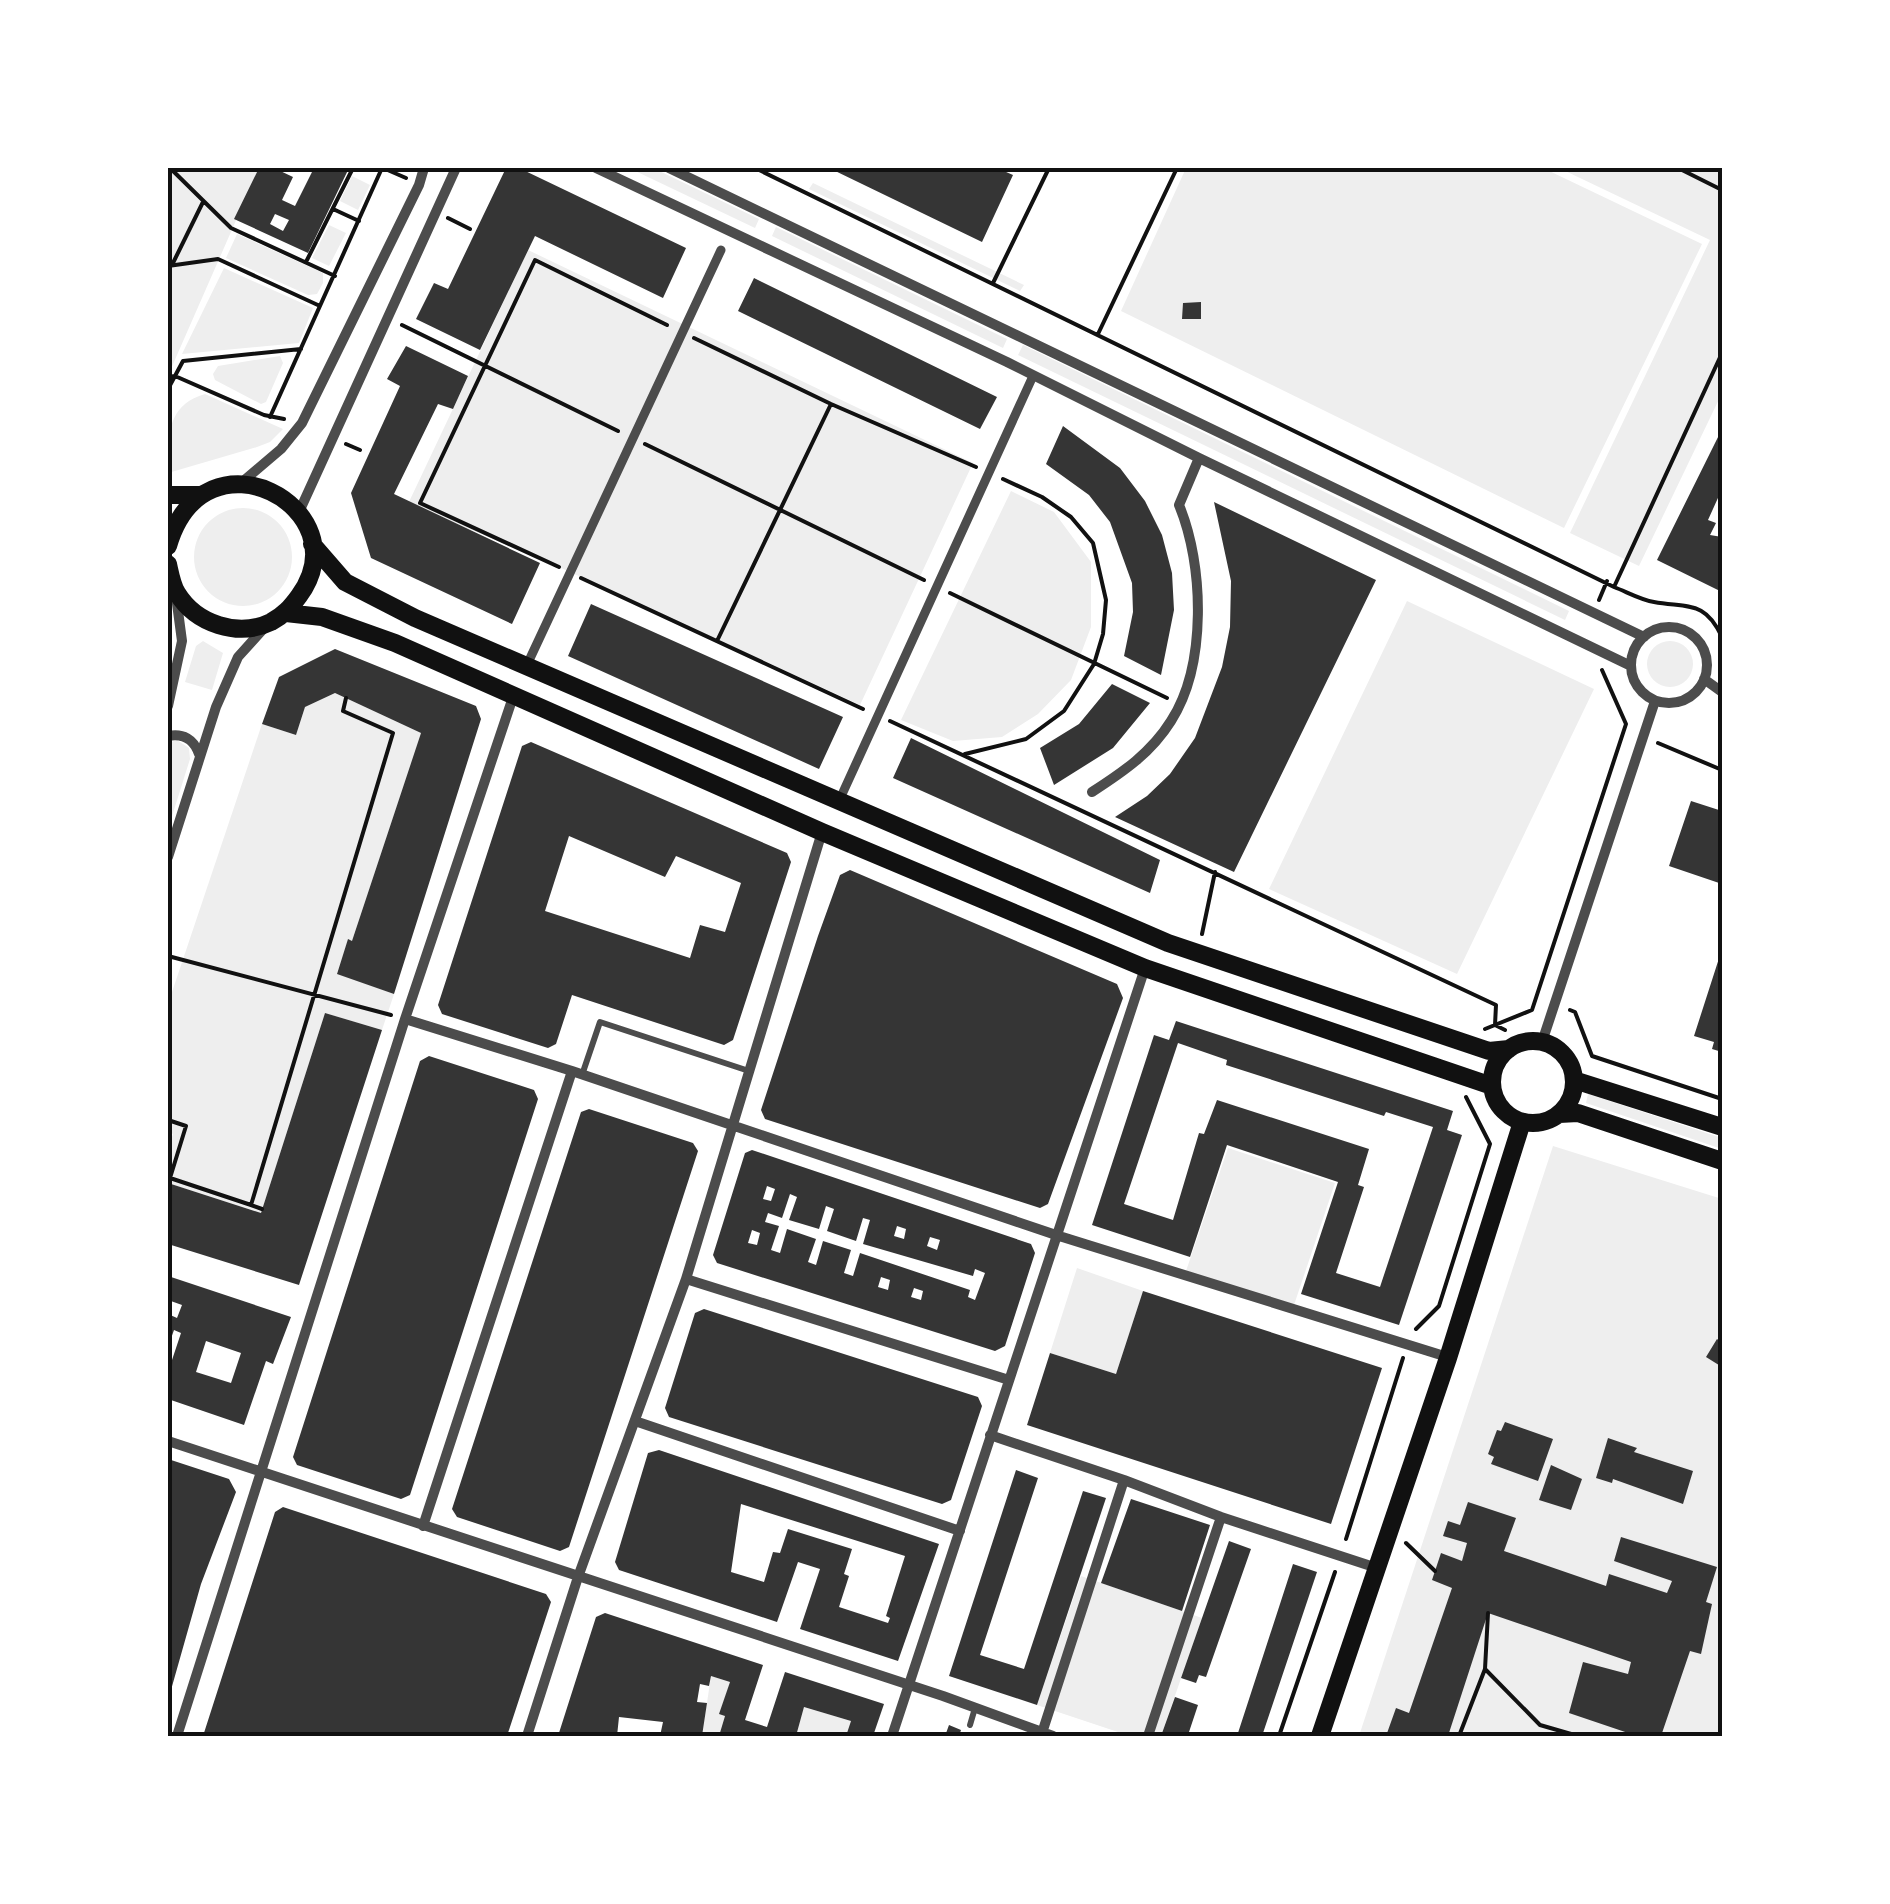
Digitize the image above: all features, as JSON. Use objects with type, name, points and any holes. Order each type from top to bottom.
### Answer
[{"type":"main road","points":[[168,495],[200,495],[241,483],[267,488],[286,498],[299,512],[312,544],[345,582],[415,618],[1198,954],[1489,1051],[1526,1044],[1552,1046],[1567,1060],[1574,1080],[1567,1105],[1541,1122],[1522,1122],[1507,1115],[1496,1102],[1492,1086],[1499,1059],[1526,1044]]},
{"type":"main road","points":[[168,546],[181,512],[200,495]]},
{"type":"main road","points":[[168,564],[175,590],[191,610],[213,624],[238,630],[267,624],[286,613],[308,583],[312,544]]},
{"type":"main road","points":[[286,613],[322,617],[364,630],[822,832],[1145,968],[1492,1086]]},
{"type":"main road","points":[[1574,1080],[1722,1127]]},
{"type":"main road","points":[[1558,1114],[1578,1113],[1722,1162]]},
{"type":"main road","points":[[1320,1736],[1436,1384],[1448,1358],[1522,1122]]},
{"type":"main road","points":[[1436,1384],[1440,1356],[1459,1318]]},
{"type":"street","points":[[241,483],[281,449],[302,422],[424,168]]},
{"type":"street","points":[[299,512],[456,168]]},
{"type":"street","points":[[596,168],[1631,666]]},
{"type":"street","points":[[670,168],[1644,636]]},
{"type":"street","points":[[526,666],[720,250]]},
{"type":"street","points":[[839,801],[1033,376]]},
{"type":"street","points":[[1092,792],[1132,767],[1171,721],[1186,694],[1198,620],[1194,560],[1179,506],[1199,458]]},
{"type":"street","points":[[168,706],[182,641],[175,590]]},
{"type":"street","points":[[168,857],[216,707],[238,657],[267,624]]},
{"type":"street","points":[[1666,627],[1690,634],[1705,654],[1704,680],[1689,697],[1678,702],[1655,700],[1637,686],[1631,666],[1636,646],[1644,636],[1666,627]]},
{"type":"street","points":[[1704,680],[1722,692]]},
{"type":"street","points":[[176,1736],[513,697]]},
{"type":"street","points":[[1526,1044],[1554,1005],[1655,700]]},
{"type":"street","points":[[168,736],[184,736],[193,742],[200,755]]},
{"type":"street","points":[[527,1736],[578,1577],[686,1279],[822,832]]},
{"type":"street","points":[[892,1736],[1145,968]]},
{"type":"street","points":[[406,1018],[1056,1236],[1440,1356]]},
{"type":"street","points":[[423,1526],[577,1073]]},
{"type":"street","points":[[686,1279],[1009,1380]]},
{"type":"street","points":[[635,1421],[960,1530]]},
{"type":"street","points":[[990,1435],[1377,1568]]},
{"type":"street","points":[[168,1441],[1047,1735],[1124,1480]]},
{"type":"street","points":[[1148,1736],[1221,1517]]},
{"type":"lane","points":[[577,1073],[600,1022],[749,1072]]},
{"type":"lane","points":[[970,1725],[975,1708]]},
{"type":"path","points":[[170,168],[231,228],[335,276]]},
{"type":"path","points":[[306,262],[353,168]]},
{"type":"path","points":[[270,416],[383,168],[419,185]]},
{"type":"path","points":[[755,168],[1614,587],[1654,602],[1684,603],[1702,610],[1715,622],[1722,637]]},
{"type":"path","points":[[993,283],[1048,168]]},
{"type":"path","points":[[1098,334],[1176,168]]},
{"type":"path","points":[[1678,168],[1722,190]]},
{"type":"path","points":[[170,265],[204,201]]},
{"type":"path","points":[[333,208],[359,221]]},
{"type":"path","points":[[436,212],[470,228]]},
{"type":"path","points":[[170,265],[218,259],[320,306]]},
{"type":"path","points":[[965,754],[1026,740],[1064,711],[1094,664],[1103,634],[1106,600],[1093,543],[1071,517],[1042,497],[831,404],[535,260],[420,503],[1496,1004],[1495,1024]]},
{"type":"path","points":[[388,318],[1180,704]]},
{"type":"path","points":[[168,389],[171,377],[183,361],[301,349]]},
{"type":"path","points":[[1614,587],[1722,353]]},
{"type":"path","points":[[171,377],[270,416],[302,422]]},
{"type":"path","points":[[717,641],[831,404]]},
{"type":"path","points":[[1594,613],[1607,581]]},
{"type":"path","points":[[1476,1046],[1480,1030],[1532,1010],[1626,724],[1601,668]]},
{"type":"path","points":[[251,1205],[393,734],[343,711],[346,698]]},
{"type":"path","points":[[1643,737],[1722,770]]},
{"type":"path","points":[[1198,954],[1215,872]]},
{"type":"path","points":[[168,956],[406,1018]]},
{"type":"path","points":[[1554,1005],[1576,1012],[1592,1056],[1722,1099]]},
{"type":"path","points":[[1495,1024],[1526,1044]]},
{"type":"path","points":[[1279,1736],[1404,1363],[1402,1343],[1439,1306],[1490,1144],[1463,1090],[1467,1076]]},
{"type":"path","points":[[168,1120],[186,1126],[170,1178],[262,1209]]},
{"type":"path","points":[[1390,1528],[1435,1571]]},
{"type":"path","points":[[1459,1736],[1485,1669],[1488,1614]]},
{"type":"path","points":[[1485,1669],[1540,1725],[1578,1736]]},
{"type":"shaded area","points":[[168,168],[259,168],[170,371],[168,370]]},
{"type":"shaded area","points":[[629,168],[653,168],[759,219],[755,228]]},
{"type":"shaded area","points":[[1186,168],[1543,168],[1702,244],[1564,528],[1121,311]]},
{"type":"shaded area","points":[[1559,168],[1722,168],[1722,393],[1639,566],[1570,533],[1710,240]]},
{"type":"shaded area","points":[[352,176],[370,185],[358,210],[340,201]]},
{"type":"shaded area","points":[[813,183],[1024,285],[1020,291],[809,189]]},
{"type":"shaded area","points":[[329,225],[346,233],[329,266],[312,258]]},
{"type":"shaded area","points":[[776,227],[1007,339],[1003,348],[772,236]]},
{"type":"shaded area","points":[[237,234],[323,273],[317,294],[308,295],[226,258]]},
{"type":"shaded area","points":[[528,250],[973,463],[860,705],[535,556],[408,504]]},
{"type":"shaded area","points":[[224,268],[313,308],[299,343],[182,354]]},
{"type":"shaded area","points":[[1023,345],[1569,611],[1565,620],[1018,355]]},
{"type":"shaded area","points":[[280,356],[283,363],[266,402],[261,404],[215,380],[213,374],[218,366]]},
{"type":"shaded area","points":[[205,394],[283,429],[270,442],[257,447],[168,473],[169,436],[176,415],[192,399]]},
{"type":"shaded area","points":[[1011,491],[1054,512],[1091,562],[1091,627],[1071,680],[1038,714],[1002,737],[953,741],[901,720]]},
{"type":"shaded area","points":[[243,508],[270,516],[284,530],[292,557],[284,584],[270,598],[243,606],[216,598],[202,584],[194,557],[202,530],[216,516]]},
{"type":"shaded area","points":[[1407,601],[1594,689],[1457,974],[1269,889]]},
{"type":"shaded area","points":[[203,641],[223,653],[212,690],[185,682],[196,646]]},
{"type":"shaded area","points":[[1670,641],[1686,648],[1693,664],[1686,680],[1670,687],[1654,680],[1647,664],[1654,648]]},
{"type":"shaded area","points":[[335,693],[421,733],[352,941],[348,940],[337,973],[394,994],[382,1030],[325,1013],[261,1213],[168,1183],[168,1149],[173,1134],[168,1131],[168,1004],[262,724],[296,735],[305,707]]},
{"type":"shaded area","points":[[177,740],[189,748],[190,759],[168,829],[168,743]]},
{"type":"shaded area","points":[[1588,1094],[1722,1138],[1722,1149],[1586,1103]]},
{"type":"shaded area","points":[[1553,1146],[1722,1199],[1722,1736],[1359,1736]]},
{"type":"shaded area","points":[[1228,1148],[1335,1183],[1293,1308],[1185,1274]]},
{"type":"shaded area","points":[[1077,1268],[1143,1291],[1116,1374],[1050,1353]]},
{"type":"shaded area","points":[[1081,1576],[1202,1618],[1161,1736],[1130,1736],[1037,1705]]},
{"type":"shaded area","points":[[711,1676],[730,1682],[720,1713],[725,1716],[719,1736],[702,1736]]},
{"type":"shaded area","points":[[804,1707],[851,1721],[846,1736],[796,1736]]},
{"type":"building","points":[[259,168],[274,168],[293,177],[282,200],[295,206],[314,168],[349,168],[308,253],[234,219]],"holes":[[[275,214],[289,220],[283,231],[270,224]]]},
{"type":"building","points":[[506,168],[519,168],[686,248],[663,298],[535,236],[480,350],[416,319],[434,283],[448,289]]},
{"type":"building","points":[[829,168],[997,168],[1013,175],[982,242]]},
{"type":"building","points":[[754,278],[997,397],[980,429],[738,311]]},
{"type":"building","points":[[1201,302],[1201,319],[1182,319],[1183,303]]},
{"type":"building","points":[[406,346],[468,376],[453,409],[438,404],[394,494],[540,563],[512,624],[371,558],[351,493],[400,386],[387,379]]},
{"type":"building","points":[[1063,426],[1120,468],[1145,501],[1162,535],[1172,573],[1174,610],[1161,675],[1124,656],[1133,612],[1132,583],[1110,522],[1089,495],[1046,464]]},
{"type":"building","points":[[1722,429],[1722,489],[1708,520],[1716,523],[1710,535],[1722,537],[1722,592],[1657,560]]},
{"type":"building","points":[[1214,502],[1376,580],[1234,872],[1115,817],[1147,796],[1170,774],[1195,738],[1222,667],[1230,627],[1231,581]]},
{"type":"building","points":[[591,604],[843,717],[819,769],[568,656]]},
{"type":"building","points":[[335,649],[476,706],[481,719],[394,994],[337,974],[348,939],[352,941],[421,733],[335,693],[305,707],[296,735],[262,724],[279,677]]},
{"type":"building","points":[[1112,684],[1150,703],[1113,748],[1054,785],[1040,748],[1079,724]]},
{"type":"building","points":[[911,738],[1160,860],[1150,893],[893,778]]},
{"type":"building","points":[[531,742],[787,853],[791,862],[733,1040],[724,1045],[572,995],[556,1044],[548,1048],[442,1014],[438,1005],[522,746]],"holes":[[[569,836],[665,877],[676,856],[741,883],[725,932],[700,925],[690,958],[545,911]]]},
{"type":"building","points":[[1691,801],[1722,811],[1722,884],[1669,866]]},
{"type":"building","points":[[850,870],[1117,984],[1123,998],[1048,1204],[1040,1208],[765,1119],[761,1110],[818,936],[840,875]]},
{"type":"building","points":[[1722,949],[1722,1052],[1712,1049],[1714,1042],[1694,1036]]},
{"type":"building","points":[[325,1013],[382,1030],[299,1285],[168,1244],[168,1183],[261,1213]]},
{"type":"building","points":[[1176,1021],[1453,1111],[1447,1130],[1462,1135],[1399,1325],[1301,1294],[1338,1182],[1227,1145],[1190,1257],[1092,1225],[1154,1035],[1169,1040]],"holes":[[[1178,1043],[1227,1060],[1226,1065],[1384,1116],[1386,1112],[1433,1127],[1380,1287],[1336,1273],[1364,1187],[1358,1185],[1369,1149],[1217,1100],[1204,1134],[1199,1133],[1173,1220],[1124,1204]]]},
{"type":"building","points":[[429,1056],[534,1090],[538,1099],[410,1495],[401,1499],[297,1465],[293,1457],[420,1061]]},
{"type":"building","points":[[589,1109],[693,1143],[698,1151],[569,1547],[560,1551],[457,1517],[452,1509],[581,1112]]},
{"type":"building","points":[[752,1150],[1031,1244],[1035,1253],[1005,1346],[995,1351],[717,1263],[713,1255],[745,1153]],"holes":[[[767,1186],[775,1189],[771,1201],[763,1199]],[[790,1194],[797,1197],[789,1220],[819,1229],[826,1206],[834,1209],[827,1231],[856,1241],[863,1218],[870,1220],[863,1244],[973,1276],[975,1269],[985,1273],[975,1300],[968,1297],[970,1290],[860,1253],[853,1276],[844,1273],[851,1250],[823,1241],[816,1265],[808,1262],[816,1239],[787,1229],[780,1253],[771,1250],[779,1226],[765,1222],[768,1213],[782,1218]],[[897,1226],[906,1229],[904,1239],[894,1236]],[[752,1230],[760,1233],[757,1245],[748,1243]],[[930,1237],[940,1240],[937,1250],[927,1246]],[[881,1277],[890,1280],[888,1290],[878,1287]],[[914,1288],[923,1291],[921,1300],[911,1297]]]},
{"type":"building","points":[[168,1276],[291,1317],[273,1364],[266,1361],[244,1425],[168,1399],[168,1372],[181,1333],[174,1330],[168,1347],[168,1314],[177,1318],[182,1305],[168,1300]],"holes":[[[206,1341],[241,1353],[231,1383],[196,1372]]]},
{"type":"building","points":[[1143,1291],[1382,1368],[1331,1524],[1027,1425],[1050,1353],[1116,1374]]},
{"type":"building","points":[[704,1309],[978,1397],[982,1406],[951,1500],[942,1504],[669,1417],[665,1408],[695,1313]]},
{"type":"building","points":[[1717,1339],[1722,1343],[1722,1367],[1706,1357]]},
{"type":"building","points":[[1505,1422],[1553,1439],[1538,1481],[1491,1464],[1494,1457],[1488,1454],[1497,1430],[1501,1431]]},
{"type":"building","points":[[1608,1438],[1637,1448],[1634,1452],[1693,1471],[1683,1504],[1613,1479],[1612,1483],[1596,1478]]},
{"type":"building","points":[[659,1450],[939,1544],[898,1661],[800,1629],[820,1569],[798,1562],[777,1622],[619,1570],[615,1562],[648,1453]],"holes":[[[741,1504],[905,1556],[886,1616],[890,1618],[888,1623],[839,1607],[852,1549],[788,1529],[780,1553],[773,1552],[764,1582],[731,1572]]]},
{"type":"building","points":[[168,1459],[229,1479],[236,1492],[201,1584],[169,1697]]},
{"type":"building","points":[[1551,1465],[1582,1479],[1571,1510],[1539,1500]]},
{"type":"building","points":[[1016,1470],[1038,1478],[980,1655],[1024,1669],[1083,1491],[1106,1498],[1037,1705],[949,1676]]},
{"type":"building","points":[[1131,1499],[1210,1525],[1182,1611],[1101,1583]]},
{"type":"building","points":[[1468,1502],[1516,1518],[1504,1551],[1606,1586],[1609,1574],[1667,1593],[1672,1581],[1614,1561],[1621,1537],[1717,1567],[1706,1602],[1712,1604],[1701,1654],[1690,1651],[1661,1736],[1637,1736],[1569,1713],[1583,1662],[1628,1674],[1631,1662],[1488,1613],[1448,1736],[1386,1736],[1396,1708],[1409,1713],[1452,1588],[1432,1580],[1441,1553],[1462,1561],[1467,1543],[1443,1536],[1448,1521],[1460,1525]]},
{"type":"building","points":[[283,1507],[546,1594],[551,1602],[507,1736],[203,1736],[275,1512]]},
{"type":"building","points":[[1229,1541],[1251,1549],[1206,1677],[1199,1675],[1196,1683],[1181,1678]]},
{"type":"building","points":[[1293,1564],[1317,1572],[1262,1736],[1237,1736]]},
{"type":"building","points":[[605,1613],[763,1665],[745,1720],[767,1727],[785,1672],[884,1704],[873,1736],[846,1736],[851,1721],[804,1707],[796,1736],[719,1736],[725,1716],[719,1714],[730,1682],[711,1676],[709,1686],[700,1684],[697,1702],[707,1703],[702,1736],[660,1736],[663,1722],[619,1717],[617,1736],[558,1736],[596,1617]]},
{"type":"building","points":[[1175,1697],[1198,1705],[1189,1732],[1200,1736],[1161,1736]]},
{"type":"building","points":[[949,1725],[961,1730],[959,1736],[945,1736]]}]
